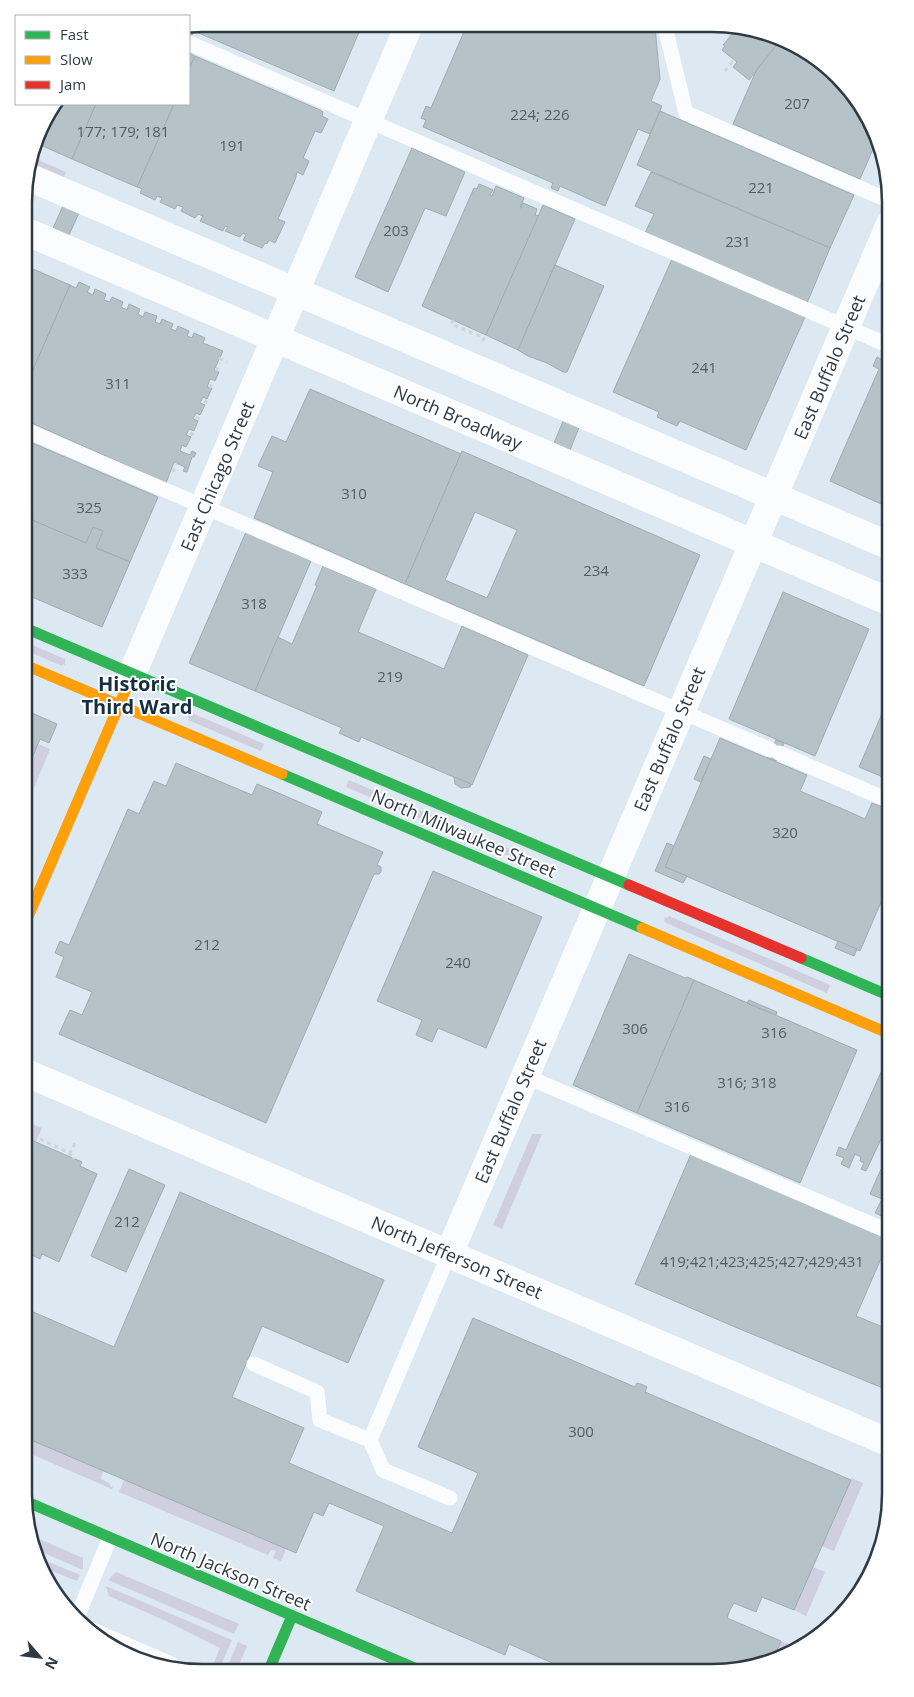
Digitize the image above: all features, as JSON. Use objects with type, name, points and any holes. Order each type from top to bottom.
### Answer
[{"type":"main road","name":"North Milwaukee Street","points":[[32,631],[309,753],[610,877],[881,992]]},
{"type":"main road","name":"North Milwaukee Street","points":[[32,668],[299,777],[881,1030]]},
{"type":"main road","name":"East Chicago Street","points":[[32,907],[132,674]]},
{"type":"main road","name":"North Jackson Street","points":[[33,1504],[405,1664]]},
{"type":"main road","points":[[271,1664],[292,1616]]},
{"type":"street","name":"East Chicago Street","points":[[132,674],[406,32]]},
{"type":"street","points":[[34,179],[882,542]]},
{"type":"street","name":"North Broadway","points":[[32,234],[882,598]]},
{"type":"street","name":"East Buffalo Street","points":[[449,1254],[882,243]]},
{"type":"street","name":"North Jefferson Street","points":[[32,1075],[881,1439]]},
{"type":"lane","points":[[666,32],[686,113],[882,197]]},
{"type":"lane","points":[[190,44],[476,166],[882,343]]},
{"type":"lane","points":[[32,433],[882,796]]},
{"type":"lane","points":[[525,1076],[881,1228]]},
{"type":"lane","points":[[370,1440],[449,1254]]},
{"type":"lane","points":[[254,1364],[317,1392],[320,1420],[370,1440],[383,1470],[450,1498]]},
{"type":"lane","points":[[79,1611],[110,1538]]},
{"type":"lane","points":[[113,1639],[154,1657]]},
{"type":"path","points":[[725,71],[732,62],[734,64]]},
{"type":"path","points":[[452,320],[451,324],[484,338],[481,345]]},
{"type":"path","points":[[216,372],[220,361],[227,362]]},
{"type":"path","points":[[210,388],[213,380]]},
{"type":"path","points":[[204,401],[209,403]]},
{"type":"path","points":[[196,417],[202,420]]},
{"type":"path","points":[[190,433],[195,435]]},
{"type":"path","points":[[41,1142],[43,1134]]},
{"type":"path","points":[[41,1142],[70,1152],[75,1143]]},
{"type":"path","points":[[41,1142],[74,1156],[73,1159]]},
{"type":"shaded area","points":[[38,160],[66,172],[63,180],[36,168]]},
{"type":"shaded area","points":[[32,645],[65,659],[65,665],[63,664],[62,666],[32,653]]},
{"type":"shaded area","points":[[192,713],[264,744],[261,751],[188,720],[189,718],[187,717]]},
{"type":"shaded area","points":[[38,744],[50,749],[32,793],[32,758]]},
{"type":"shaded area","points":[[349,780],[541,862],[543,865],[539,869],[346,787]]},
{"type":"shaded area","points":[[669,916],[830,985],[827,993],[666,923],[664,921],[665,917]]},
{"type":"shaded area","points":[[32,1124],[42,1128],[36,1142],[32,1140]]},
{"type":"shaded area","points":[[532,1134],[542,1134],[502,1229],[493,1225]]},
{"type":"shaded area","points":[[32,1440],[103,1471],[101,1479],[109,1483],[111,1487],[113,1486],[112,1489],[32,1454]]},
{"type":"shaded area","points":[[851,1478],[863,1483],[834,1551],[822,1546]]},
{"type":"shaded area","points":[[124,1480],[286,1549],[281,1561],[273,1558],[276,1551],[271,1550],[268,1555],[119,1492]]},
{"type":"shaded area","points":[[39,1539],[83,1558],[83,1570],[43,1553]]},
{"type":"shaded area","points":[[47,1561],[80,1575],[77,1581],[50,1570]]},
{"type":"shaded area","points":[[813,1567],[825,1572],[806,1616],[794,1610]]},
{"type":"shaded area","points":[[116,1572],[239,1624],[234,1634],[108,1580]]},
{"type":"shaded area","points":[[106,1586],[232,1640],[222,1664],[213,1664],[220,1648],[166,1621],[109,1596]]},
{"type":"shaded area","points":[[781,1641],[791,1645],[787,1647],[777,1651]]},
{"type":"shaded area","points":[[238,1642],[247,1646],[239,1664],[228,1664]]},
{"type":"building","points":[[197,32],[359,32],[334,91]]},
{"type":"building","points":[[464,32],[655,32],[660,79],[651,101],[662,106],[650,134],[638,129],[605,206],[560,186],[558,191],[551,188],[553,183],[423,127],[426,120],[421,118],[426,106],[431,108]]},
{"type":"building","points":[[732,34],[776,46],[749,80],[733,67],[737,62],[722,50],[725,46],[723,45]]},
{"type":"building","points":[[776,46],[806,61],[839,90],[853,108],[864,127],[873,150],[860,179],[733,124],[756,71]]},
{"type":"building","points":[[190,54],[195,56],[190,67]]},
{"type":"building","points":[[195,56],[320,110],[323,112],[322,116],[328,119],[321,133],[315,131],[303,158],[309,161],[303,175],[297,172],[278,219],[285,222],[275,243],[269,240],[262,248],[243,240],[246,235],[243,233],[240,237],[225,231],[228,227],[225,226],[223,231],[200,221],[203,216],[198,214],[195,218],[181,211],[183,207],[177,205],[175,209],[160,202],[162,198],[157,196],[155,200],[140,193],[142,189],[137,187],[174,105],[190,105],[190,67]]},
{"type":"building","points":[[64,105],[96,105],[72,159],[43,146],[45,137]]},
{"type":"building","points":[[96,105],[174,105],[137,187],[72,159]]},
{"type":"building","points":[[660,111],[854,195],[830,248],[637,165]]},
{"type":"building","points":[[412,148],[465,172],[446,216],[425,208],[388,292],[355,277]]},
{"type":"building","points":[[651,172],[830,248],[807,303],[645,233],[654,214],[635,206]]},
{"type":"building","points":[[479,184],[493,190],[490,195],[492,196],[496,186],[524,198],[520,208],[523,203],[537,209],[535,215],[539,216],[486,335],[422,306],[474,188],[477,189]]},
{"type":"building","points":[[543,205],[575,219],[518,350],[486,335]]},
{"type":"building","points":[[63,206],[79,213],[69,235],[53,228]]},
{"type":"building","points":[[672,259],[805,317],[746,450],[680,421],[677,426],[657,417],[659,412],[613,392]]},
{"type":"building","points":[[555,265],[604,286],[567,372],[563,372],[518,350]]},
{"type":"building","points":[[32,269],[70,285],[32,372]]},
{"type":"building","points":[[79,282],[90,287],[87,292],[93,295],[95,289],[106,294],[104,300],[110,302],[112,297],[123,302],[121,307],[127,310],[129,304],[140,309],[138,314],[143,317],[145,312],[157,316],[155,322],[160,324],[162,319],[173,324],[171,329],[176,331],[178,326],[189,331],[187,336],[192,338],[194,333],[205,338],[203,343],[223,351],[214,370],[219,372],[215,381],[210,379],[207,387],[212,388],[207,399],[203,397],[200,403],[205,405],[200,415],[196,413],[193,419],[198,421],[194,431],[189,429],[186,435],[191,437],[186,447],[182,445],[180,451],[190,455],[192,451],[196,453],[192,457],[187,472],[183,471],[185,467],[174,462],[166,483],[32,423],[32,372],[70,285],[76,288]]},
{"type":"building","points":[[877,357],[882,359],[882,504],[830,481],[879,369],[873,366]]},
{"type":"building","points":[[310,389],[461,454],[405,584],[254,518],[273,472],[258,466],[272,436],[286,442]]},
{"type":"building","points":[[564,419],[580,425],[570,450],[554,443]]},
{"type":"building","points":[[32,443],[158,497],[130,562],[32,520]]},
{"type":"building","points":[[462,451],[700,555],[644,686],[405,584]],"holes":[[[475,512],[517,530],[487,598],[445,580]]]},
{"type":"building","points":[[32,520],[86,543],[93,527],[103,531],[96,548],[130,562],[102,627],[32,597]]},
{"type":"building","points":[[246,532],[311,561],[255,691],[189,663]]},
{"type":"building","points":[[323,566],[376,589],[358,632],[444,669],[462,626],[528,655],[472,785],[361,737],[359,742],[339,733],[342,728],[255,691],[278,637],[292,644],[317,586],[315,585]]},
{"type":"building","points":[[783,592],[869,629],[815,756],[729,719]]},
{"type":"building","points":[[32,713],[57,724],[49,743],[40,739],[32,758]]},
{"type":"building","points":[[882,714],[882,776],[859,767]]},
{"type":"building","points":[[720,738],[807,775],[800,791],[865,819],[872,803],[882,807],[881,901],[860,951],[665,867]]},
{"type":"building","points":[[776,740],[784,743],[776,761],[767,758]]},
{"type":"building","points":[[704,756],[711,759],[701,782],[694,779]]},
{"type":"building","points":[[176,763],[252,795],[257,784],[274,791],[322,812],[317,824],[383,852],[377,865],[381,867],[381,872],[374,874],[266,1123],[59,1034],[70,1010],[82,1015],[92,992],[56,977],[64,957],[55,953],[60,941],[69,945],[128,809],[139,814],[154,781],[166,786]]},
{"type":"building","points":[[454,777],[471,784],[470,787],[461,788],[455,784]]},
{"type":"building","points":[[667,843],[674,846],[665,867],[687,876],[683,883],[655,871]]},
{"type":"building","points":[[433,871],[542,917],[486,1048],[438,1028],[432,1042],[416,1035],[422,1020],[377,1001]]},
{"type":"building","points":[[838,941],[857,949],[854,956],[835,948]]},
{"type":"building","points":[[629,954],[694,980],[637,1113],[573,1085]]},
{"type":"building","points":[[694,980],[857,1050],[800,1183],[637,1113]]},
{"type":"building","points":[[749,1000],[777,1012],[776,1015],[747,1003]]},
{"type":"building","points":[[881,1072],[881,1139],[866,1171],[861,1169],[864,1163],[860,1161],[861,1157],[855,1154],[849,1168],[841,1164],[844,1158],[836,1155],[839,1147],[846,1150]]},
{"type":"building","points":[[32,1140],[82,1162],[80,1166],[97,1174],[59,1262],[42,1254],[40,1259],[32,1255]]},
{"type":"building","points":[[691,1154],[881,1234],[881,1258],[856,1316],[881,1326],[881,1387],[735,1327],[635,1284]]},
{"type":"building","points":[[129,1169],[165,1185],[126,1272],[91,1256]]},
{"type":"building","points":[[881,1169],[881,1169],[881,1199],[870,1194]]},
{"type":"building","points":[[180,1192],[384,1280],[348,1363],[262,1326],[232,1397],[304,1428],[289,1463],[452,1533],[478,1473],[418,1447],[473,1318],[635,1387],[637,1383],[643,1385],[647,1387],[645,1392],[851,1480],[794,1610],[762,1597],[756,1612],[734,1603],[730,1610],[727,1618],[781,1641],[777,1651],[734,1663],[555,1664],[509,1644],[505,1655],[356,1591],[384,1526],[329,1503],[323,1516],[314,1512],[296,1553],[32,1440],[32,1311],[114,1347]]},
{"type":"building","points":[[881,1201],[881,1216],[875,1213]]},
{"type":"traffic: fast","points":[[32,631],[629,885]]},
{"type":"traffic: fast","points":[[282,774],[642,928]]},
{"type":"traffic: fast","points":[[801,958],[881,992]]},
{"type":"traffic: fast","points":[[33,1504],[405,1664]]},
{"type":"traffic: fast","points":[[271,1664],[292,1616]]},
{"type":"traffic: slow","points":[[32,668],[282,774]]},
{"type":"traffic: slow","points":[[32,907],[126,689]]},
{"type":"traffic: slow","points":[[642,928],[881,1030]]},
{"type":"traffic: jam","points":[[629,885],[801,958]]},
{"type":"district","name":"Historic Third Ward","points":[[137,694]]}]
